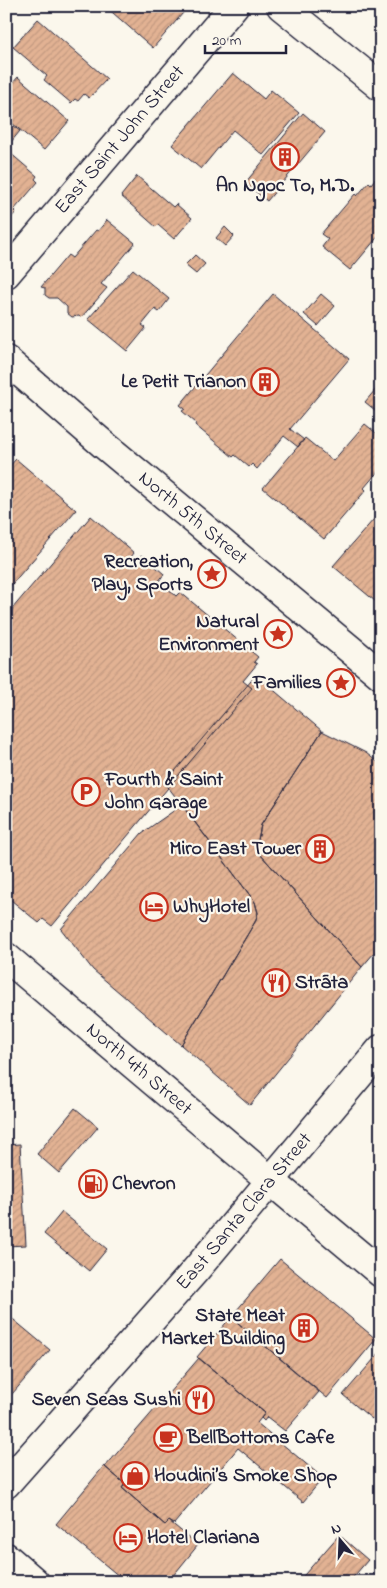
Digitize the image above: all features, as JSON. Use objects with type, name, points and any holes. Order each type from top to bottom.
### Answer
[{"type":"street","name":"East Saint John Street","points":[[6,274],[234,6]]},
{"type":"street","points":[[281,6],[381,87]]},
{"type":"street","name":"North 5th Street","points":[[6,360],[103,444],[381,675]]},
{"type":"street","name":"North 4th Street","points":[[6,957],[381,1273]]},
{"type":"street","name":"East Santa Clara Street","points":[[6,1484],[194,1272],[381,1049]]},
{"type":"street","points":[[6,1557],[35,1582]]},
{"type":"building","points":[[105,6],[189,6],[153,48]]},
{"type":"building","points":[[368,6],[381,6],[381,17]]},
{"type":"building","points":[[38,19],[107,79],[89,98],[84,94],[78,101],[75,99],[71,103],[44,80],[47,76],[13,47]]},
{"type":"building","points":[[233,73],[264,99],[271,90],[299,113],[263,155],[233,130],[201,169],[172,145]]},
{"type":"building","points":[[18,77],[69,121],[44,150],[6,118],[6,91]]},
{"type":"building","name":"An Ngoc To, M.D.","points":[[303,113],[325,132],[267,201],[245,183]]},
{"type":"building","points":[[6,121],[20,131],[6,148]]},
{"type":"building","points":[[9,152],[37,176],[35,179],[38,182],[14,210],[16,212],[6,224],[6,155]]},
{"type":"building","points":[[137,176],[173,207],[176,204],[192,218],[174,239],[158,225],[156,227],[121,196]]},
{"type":"building","points":[[375,179],[381,184],[381,233],[350,270],[322,247],[328,239],[321,234],[355,194],[357,196],[369,182],[371,184]]},
{"type":"building","points":[[107,220],[135,243],[101,284],[107,288],[81,318],[79,316],[72,317],[67,313],[67,307],[57,298],[49,298],[45,295],[45,288],[41,287],[68,255],[72,258]]},
{"type":"building","points":[[225,227],[234,236],[225,246],[216,238]]},
{"type":"building","points":[[195,255],[205,264],[196,274],[185,265]]},
{"type":"building","points":[[133,269],[169,299],[159,312],[155,309],[142,325],[146,328],[127,351],[88,319]]},
{"type":"building","name":"Le Petit Trianon","points":[[273,294],[349,359],[290,429],[304,440],[298,447],[284,436],[257,469],[252,464],[249,467],[235,455],[233,457],[195,425],[196,423],[182,411],[185,409],[180,405]]},
{"type":"building","points":[[321,294],[335,306],[318,326],[304,314]]},
{"type":"building","points":[[381,383],[381,415],[365,402]]},
{"type":"building","points":[[365,424],[381,437],[381,468],[364,488],[366,490],[324,539],[263,488],[305,438],[333,461]]},
{"type":"building","points":[[16,459],[76,510],[6,591],[6,470]]},
{"type":"building","points":[[381,511],[381,606],[333,566]]},
{"type":"building","name":"Fourth & Saint John Garage","points":[[91,516],[134,553],[131,557],[137,562],[142,555],[164,574],[159,581],[176,596],[180,592],[258,657],[254,662],[257,664],[243,681],[252,688],[52,926],[43,919],[39,923],[6,896],[6,616]]},
{"type":"building","points":[[256,675],[322,731],[261,825],[257,845],[260,854],[362,967],[250,1105],[181,1045],[255,922],[258,913],[255,902],[165,783]]},
{"type":"building","name":"Miro East Tower","points":[[322,731],[366,753],[381,765],[381,945],[362,967],[260,854],[257,845],[261,825]]},
{"type":"building","points":[[182,805],[255,902],[258,913],[255,922],[181,1045],[93,970],[61,929],[142,833]]},
{"type":"building","points":[[75,1108],[98,1127],[59,1173],[37,1154]]},
{"type":"building","points":[[20,1144],[26,1245],[6,1246],[6,1145]]},
{"type":"building","points":[[62,1212],[107,1249],[89,1271],[44,1234]]},
{"type":"building","name":"State Meat Market Building","points":[[280,1259],[376,1339],[327,1398],[231,1317]]},
{"type":"building","points":[[8,1315],[50,1350],[6,1401],[6,1317]]},
{"type":"building","points":[[231,1317],[319,1392],[285,1431],[267,1417],[264,1421],[261,1418],[265,1413],[197,1357]]},
{"type":"building","points":[[381,1351],[381,1409],[372,1419],[343,1395]]},
{"type":"building","points":[[199,1358],[265,1413],[257,1423],[323,1478],[303,1502],[238,1448],[174,1524],[169,1521],[165,1525],[122,1488],[125,1484],[105,1467]]},
{"type":"building","points":[[104,1466],[125,1484],[122,1488],[165,1525],[169,1521],[198,1545],[168,1582],[126,1582],[56,1524]]},
{"type":"building","points":[[339,1535],[368,1560],[349,1582],[298,1582]]},
{"type":"building","points":[[381,1567],[381,1581],[374,1575]]},
{"type":"place","name":"An Ngoc To, M.D.","points":[[285,157]]},
{"type":"place","name":"Le Petit Trianon","points":[[265,382]]},
{"type":"place","name":"Recreation, Play, Sports","points":[[212,574]]},
{"type":"place","name":"Natural Environment","points":[[278,634]]},
{"type":"place","name":"Families","points":[[341,683]]},
{"type":"place","name":"Fourth & Saint John Garage","points":[[86,792]]},
{"type":"place","name":"Miro East Tower","points":[[320,849]]},
{"type":"place","name":"WhyHotel","points":[[154,907]]},
{"type":"place","name":"Strāta","points":[[276,983]]},
{"type":"place","name":"Chevron","points":[[93,1184]]},
{"type":"place","name":"State Meat Market Building","points":[[304,1328]]},
{"type":"place","name":"Seven Seas Sushi","points":[[200,1400]]},
{"type":"place","name":"BellBottoms Cafe","points":[[168,1438]]},
{"type":"place","name":"Houdini’s Smoke Shop","points":[[135,1476]]},
{"type":"place","name":"Hotel Clariana","points":[[128,1538]]}]
